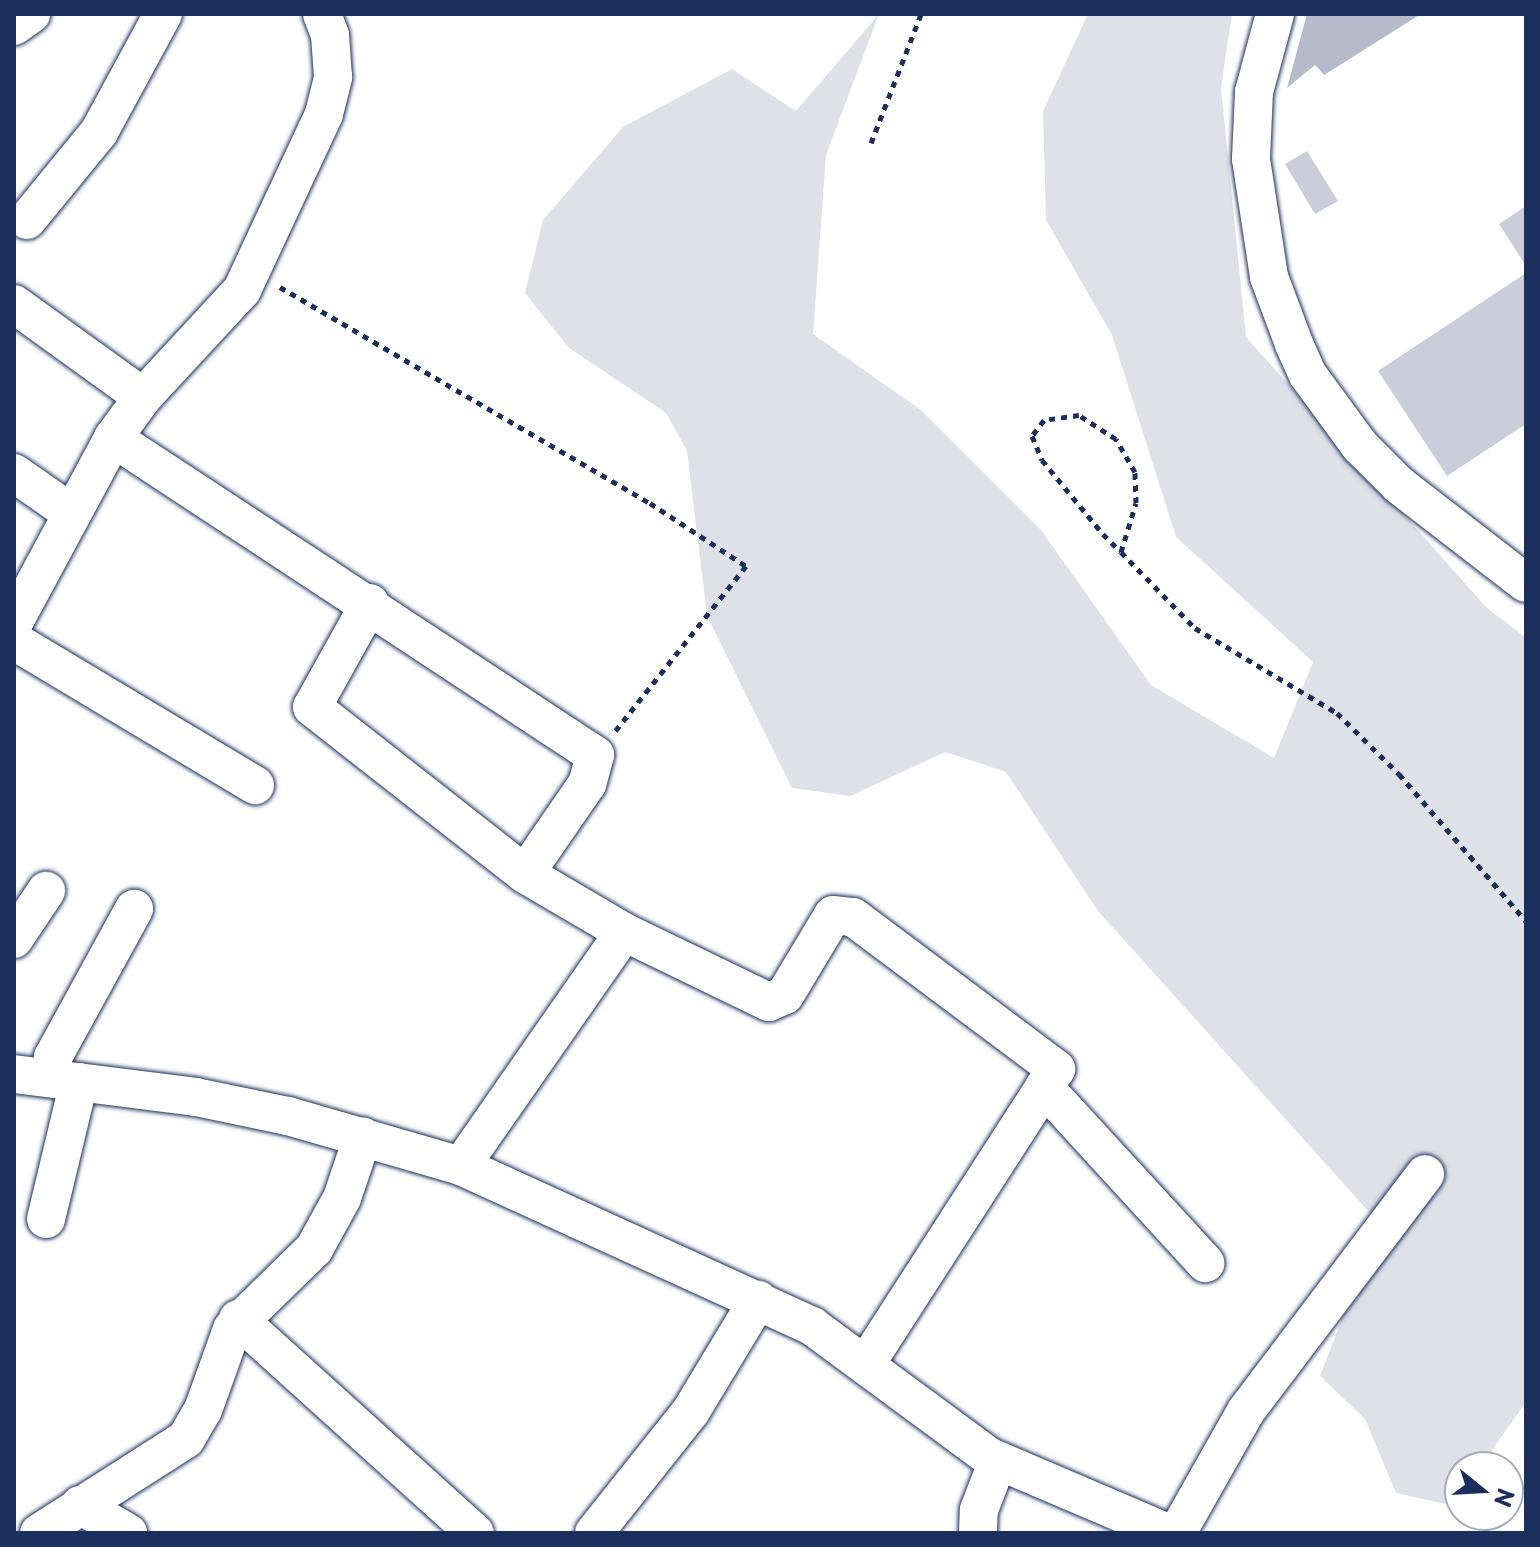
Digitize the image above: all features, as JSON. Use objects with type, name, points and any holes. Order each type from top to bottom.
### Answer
[{"type":"street","points":[[14,26],[31,14]]},
{"type":"street","points":[[27,220],[99,132],[163,14]]},
{"type":"street","points":[[14,622],[70,512],[113,438],[143,397],[242,290],[324,114],[333,77],[330,35],[322,14]]},
{"type":"street","points":[[1275,14],[1254,92],[1251,159],[1269,277],[1294,344],[1308,375],[1360,446],[1399,485],[1526,583]]},
{"type":"street","points":[[14,304],[143,397]]},
{"type":"street","points":[[113,438],[370,603],[595,755],[587,784],[525,874]]},
{"type":"street","points":[[14,473],[70,512]]},
{"type":"street","points":[[370,603],[312,707],[525,874],[624,932],[769,1002],[785,995],[833,915],[853,917],[1056,1069],[866,1364]]},
{"type":"street","points":[[14,641],[255,785]]},
{"type":"street","points":[[14,939],[46,891]]},
{"type":"street","points":[[46,1219],[47,1078],[53,1057],[134,909]]},
{"type":"street","points":[[461,1166],[624,932]]},
{"type":"street","points":[[47,1078],[196,1097],[363,1136],[461,1166],[812,1326],[998,1460],[1168,1533]]},
{"type":"street","points":[[1044,1087],[1205,1263]]},
{"type":"street","points":[[39,1533],[186,1439],[238,1319],[314,1249],[342,1198],[363,1136]]},
{"type":"street","points":[[1177,1533],[1246,1411],[1425,1174]]},
{"type":"street","points":[[594,1533],[691,1411],[758,1300]]},
{"type":"street","points":[[238,1319],[475,1533]]},
{"type":"street","points":[[978,1533],[979,1510],[998,1460]]},
{"type":"street","points":[[80,1505],[128,1533]]},
{"type":"path","points":[[871,143],[921,14]]},
{"type":"path","points":[[251,270],[650,503],[746,566],[595,755]]},
{"type":"path","points":[[1121,552],[1136,503],[1135,472],[1116,439],[1079,415],[1044,420],[1032,436],[1042,460],[1121,552],[1195,628],[1337,713],[1399,774],[1526,921]]},
{"type":"shaded area","points":[[879,14],[826,155],[813,334],[922,411],[1041,530],[1151,685],[1274,758],[1313,662],[1176,537],[1112,335],[1046,220],[1043,111],[1088,14],[1232,14],[1221,88],[1246,337],[1486,607],[1526,638],[1526,1402],[1491,1451],[1444,1451],[1444,1504],[1396,1493],[1365,1419],[1320,1376],[1379,1223],[1098,911],[1006,772],[945,752],[850,796],[792,788],[707,616],[687,451],[666,413],[569,348],[525,293],[543,220],[623,127],[732,69],[796,111]]},
{"type":"water","points":[[1307,14],[1421,14],[1324,75],[1315,65],[1287,88]]},
{"type":"building","points":[[1307,151],[1338,201],[1315,214],[1285,164]]},
{"type":"building","points":[[1526,206],[1526,266],[1499,224]]},
{"type":"building","points":[[1526,273],[1526,424],[1447,476],[1378,371]]}]
